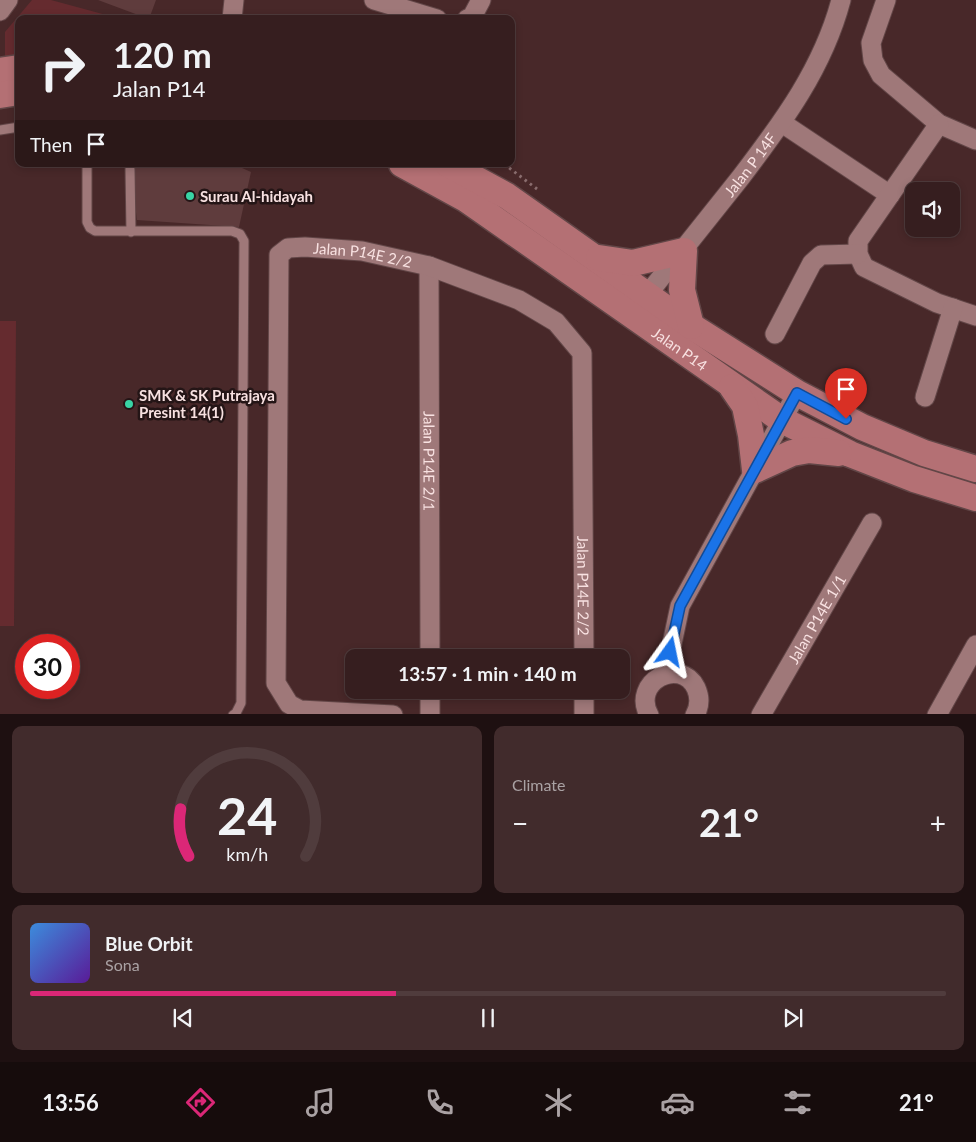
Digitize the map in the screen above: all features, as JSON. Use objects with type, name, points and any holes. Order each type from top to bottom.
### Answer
[{"type":"main road","points":[[0,71],[15,69]]},
{"type":"main road","points":[[0,95],[15,93]]},
{"type":"main road","name":"Jalan P14","points":[[407,167],[466,199],[639,304],[691,326],[797,393],[862,427],[924,453],[976,470]]},
{"type":"main road","name":"Jalan P14","points":[[454,167],[507,196],[594,258],[639,304],[730,384],[782,420],[850,454],[914,479],[976,498]]},
{"type":"main road","points":[[594,258],[633,263],[684,251],[682,290],[691,326]]},
{"type":"main road","points":[[730,384],[745,406],[751,434],[755,470],[792,453],[810,450],[850,454]]},
{"type":"street","points":[[0,11],[8,0]]},
{"type":"street","points":[[232,15],[234,0]]},
{"type":"street","points":[[374,0],[424,15]]},
{"type":"street","points":[[473,15],[481,0]]},
{"type":"street","name":"Jalan P 14F","points":[[639,304],[664,272],[684,251],[782,123],[827,44],[841,0]]},
{"type":"street","points":[[886,0],[871,43],[873,60],[881,75],[939,124],[976,140]]},
{"type":"street","points":[[782,123],[890,195]]},
{"type":"street","points":[[939,124],[858,241],[858,254],[864,268],[937,303],[976,316]]},
{"type":"street","name":"Jalan P14E 2/2","points":[[394,714],[300,710],[289,704],[276,683],[279,255],[288,248],[314,247],[362,251],[429,266],[519,300],[556,322],[582,353],[584,649]]},
{"type":"street","points":[[775,334],[812,263],[821,255],[858,254]]},
{"type":"street","name":"Jalan P14E 2/1","points":[[429,266],[430,649]]},
{"type":"street","points":[[925,397],[953,308]]},
{"type":"street","points":[[668,674],[669,658],[680,606],[797,393]]},
{"type":"street","name":"Jalan P14E 1/1","points":[[761,714],[872,523]]},
{"type":"street","points":[[937,714],[976,645]]},
{"type":"street","points":[[649,714],[645,704],[649,686],[655,679],[668,674],[681,675],[694,685],[698,693],[699,702],[695,714]]},
{"type":"street","points":[[430,699],[430,714]]},
{"type":"street","points":[[584,699],[584,714]]},
{"type":"lane","points":[[0,130],[15,128]]},
{"type":"lane","points":[[87,167],[87,222],[90,228],[95,231],[232,231],[240,234],[244,241],[241,702],[236,713],[233,714]]},
{"type":"lane","points":[[130,169],[131,232]]},
{"type":"shaded area","points":[[32,0],[51,0],[106,15],[19,15]]},
{"type":"shaded area","points":[[15,20],[15,58],[5,59],[5,32]]},
{"type":"shaded area","points":[[0,321],[16,321],[14,626],[0,626]]},
{"type":"building","points":[[98,0],[156,0],[150,15],[138,15]]},
{"type":"building","name":"Surau Al-hidayah","points":[[130,167],[240,167],[251,172],[239,227],[137,220]]},
{"type":"place","name":"Surau Al-hidayah","points":[[190,196]]},
{"type":"place","name":"SMK & SK Putrajaya Presint 14(1)","points":[[129,404]]},
{"type":"route","points":[[670,652],[680,606],[797,393],[846,419]]}]
